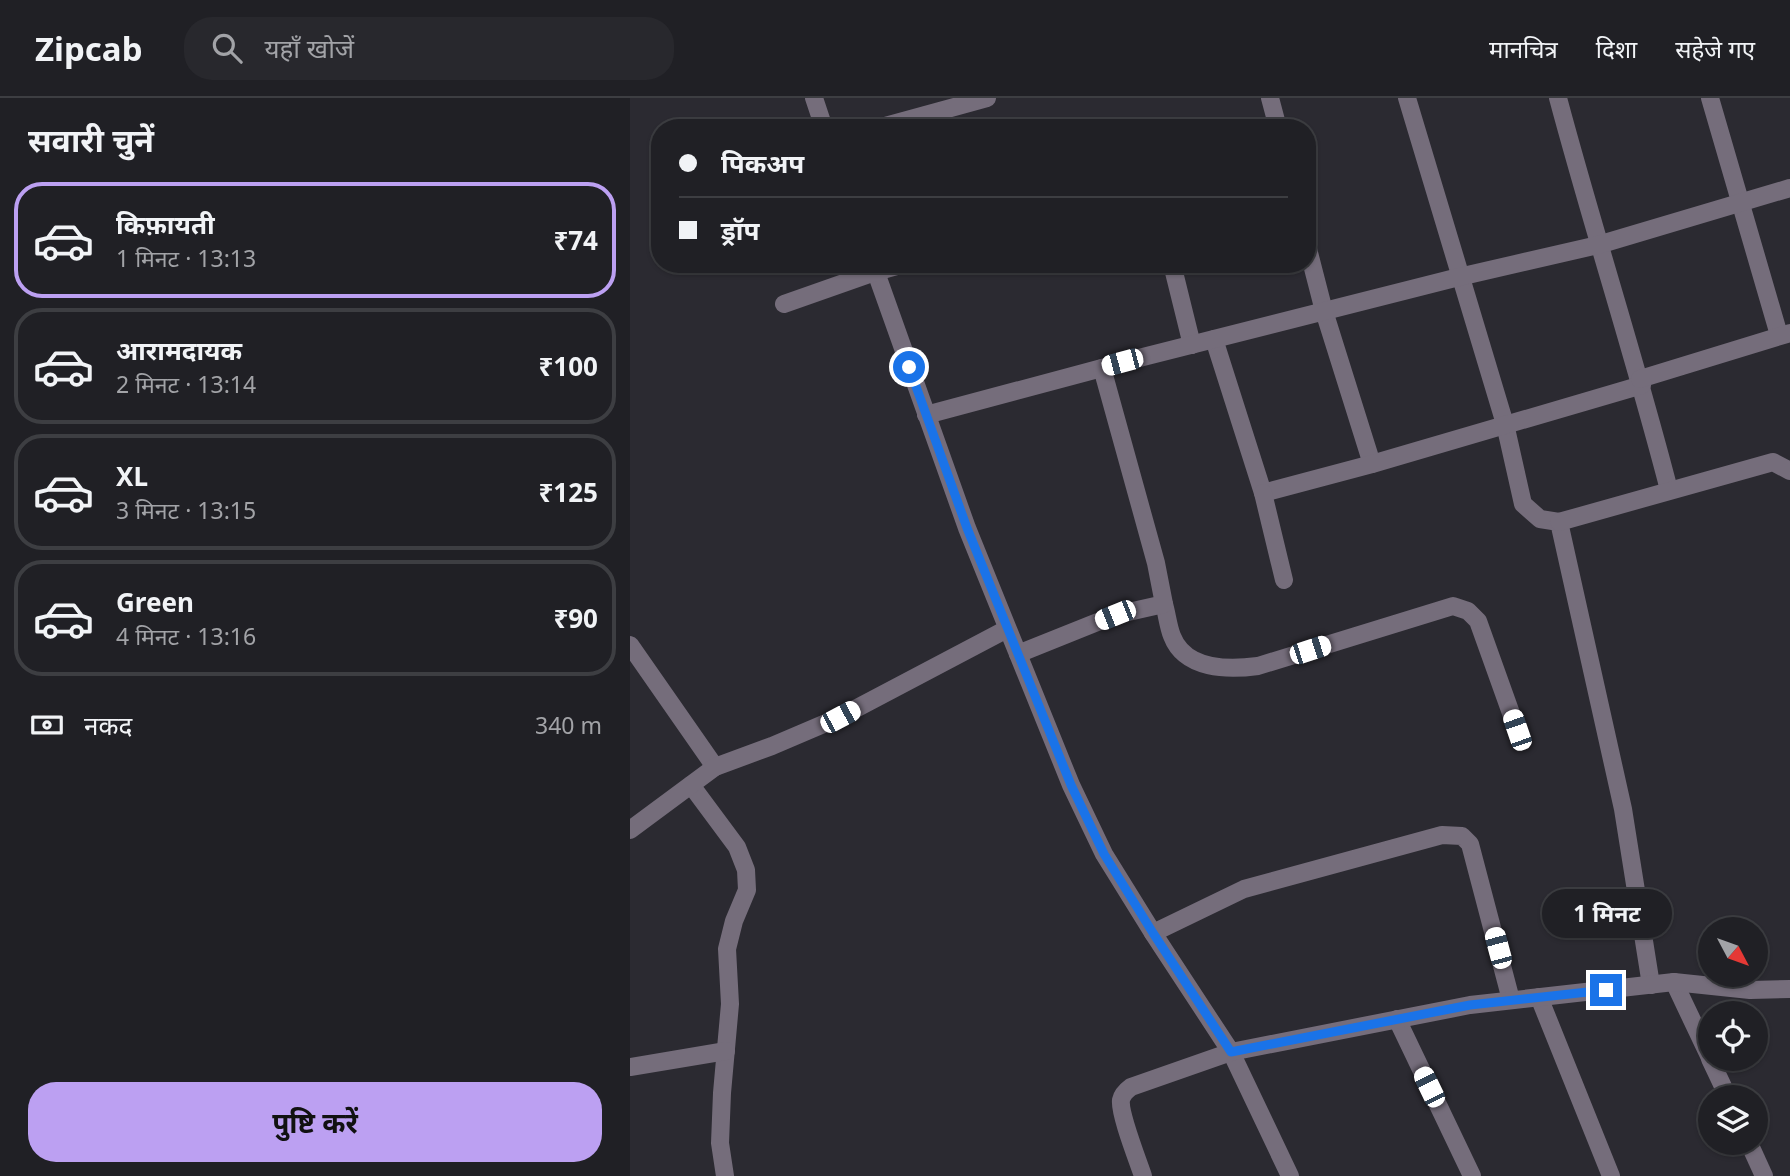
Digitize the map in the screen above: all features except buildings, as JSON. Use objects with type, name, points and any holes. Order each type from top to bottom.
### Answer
[{"type":"street","points":[[814,98],[821,119]]},
{"type":"street","points":[[911,119],[987,98]]},
{"type":"street","points":[[1270,98],[1276,119]]},
{"type":"street","points":[[1407,98],[1505,424],[1523,504],[1540,519],[1559,522],[1773,462],[1790,471]]},
{"type":"street","points":[[1558,98],[1598,245],[1641,382],[1669,490]]},
{"type":"street","points":[[1263,493],[1505,424],[1784,334],[1740,203],[1710,98]]},
{"type":"street","points":[[926,415],[1324,311],[1598,245],[1790,188]]},
{"type":"street","points":[[784,304],[862,273]]},
{"type":"street","points":[[876,273],[967,528],[1071,785],[1104,854],[1231,1052],[1290,1176]]},
{"type":"street","points":[[1174,273],[1192,345]]},
{"type":"street","points":[[1314,273],[1372,464]]},
{"type":"street","points":[[1214,339],[1263,493],[1284,580]]},
{"type":"street","points":[[1102,368],[1156,562],[1172,638],[1188,657],[1209,666],[1236,669],[1258,666],[1438,608],[1453,606],[1468,611],[1478,621],[1517,730]]},
{"type":"street","points":[[1559,522],[1623,809],[1651,985]]},
{"type":"street","points":[[1018,654],[1115,615],[1164,604]]},
{"type":"street","points":[[630,830],[715,767],[840,717],[1007,629]]},
{"type":"street","points":[[630,645],[715,767]]},
{"type":"street","points":[[691,785],[737,847],[746,870],[747,890],[734,921],[727,949],[730,1004],[720,1143],[725,1176]]},
{"type":"street","points":[[1153,933],[1244,889],[1443,835],[1462,836],[1470,844],[1511,1000]]},
{"type":"street","points":[[1674,982],[1698,1033]]},
{"type":"street","points":[[1143,1176],[1123,1111],[1121,1099],[1126,1091],[1231,1052],[1470,1005],[1511,1000],[1674,982],[1750,990],[1790,989]]},
{"type":"street","points":[[1539,997],[1611,1176]]},
{"type":"street","points":[[1396,1019],[1472,1176]]},
{"type":"street","points":[[630,1067],[726,1051]]},
{"type":"street","points":[[1754,1155],[1764,1176]]},
{"type":"route","points":[[909,367],[967,528],[1071,785],[1104,854],[1231,1052],[1470,1005],[1606,990]]}]
